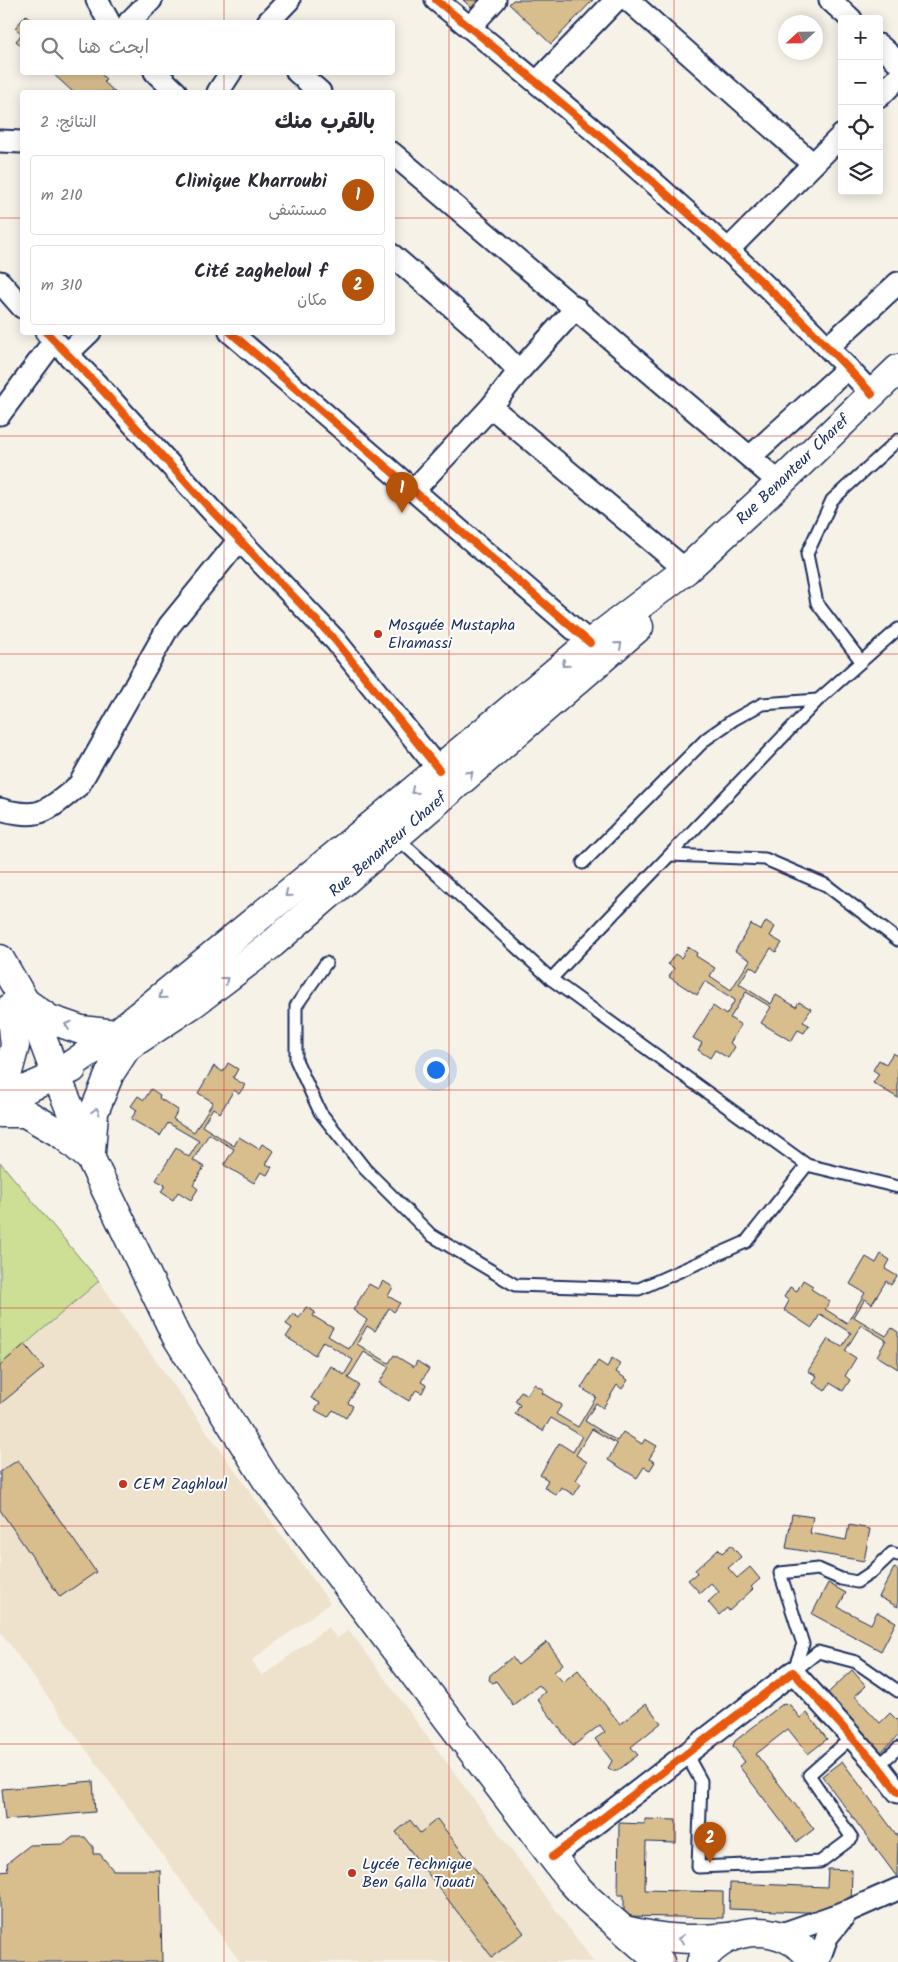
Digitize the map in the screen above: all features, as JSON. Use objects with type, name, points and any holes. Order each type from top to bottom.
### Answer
[{"type":"main road","name":"Rue Benanteur Charef","points":[[388,829],[439,770],[590,643],[686,570],[780,483],[898,369]]},
{"type":"main road","name":"Rue Benanteur Charef","points":[[0,1100],[56,1075],[122,1040],[644,623],[686,570]]},
{"type":"main road","points":[[0,959],[12,1000],[15,1046],[5,1083],[0,1087]]},
{"type":"main road","points":[[12,1000],[49,1018],[81,1030],[122,1040],[94,1112],[90,1159]]},
{"type":"main road","points":[[12,1000],[35,1020],[90,1159],[176,1336],[266,1479],[552,1857],[587,1898],[660,1962]]},
{"type":"main road","points":[[0,1113],[25,1113],[63,1135],[90,1159]]},
{"type":"main road","points":[[622,1929],[656,1937],[681,1940],[730,1937]]},
{"type":"main road","points":[[701,1962],[716,1945],[730,1937],[746,1932],[762,1931],[779,1935],[801,1947],[814,1962]]},
{"type":"street","points":[[98,0],[108,20]]},
{"type":"street","points":[[131,20],[151,0]]},
{"type":"street","points":[[270,20],[289,0]]},
{"type":"street","points":[[436,0],[536,82],[728,250],[828,346],[872,394]]},
{"type":"street","points":[[470,27],[496,0]]},
{"type":"street","points":[[536,82],[616,0]]},
{"type":"street","points":[[628,0],[813,164]]},
{"type":"street","points":[[830,0],[847,15]]},
{"type":"street","points":[[883,49],[898,62]]},
{"type":"street","points":[[158,75],[174,90]]},
{"type":"street","points":[[219,90],[229,75]]},
{"type":"street","points":[[300,75],[318,90]]},
{"type":"street","points":[[883,93],[898,78]]},
{"type":"street","points":[[728,250],[838,139]]},
{"type":"street","points":[[0,141],[20,142]]},
{"type":"street","points":[[395,156],[780,483]]},
{"type":"street","points":[[395,258],[480,331],[519,371]]},
{"type":"street","points":[[0,282],[20,305]]},
{"type":"street","points":[[828,346],[898,283]]},
{"type":"street","points":[[414,490],[491,407],[519,371],[576,308]]},
{"type":"street","points":[[0,414],[56,343],[81,335]]},
{"type":"street","points":[[233,335],[590,643]]},
{"type":"street","points":[[56,343],[104,392],[239,540],[335,640],[439,770]]},
{"type":"street","points":[[750,457],[848,368]]},
{"type":"street","points":[[491,407],[686,570]]},
{"type":"street","points":[[0,809],[7,812],[36,813],[58,802],[79,785],[169,626],[239,540]]},
{"type":"street","points":[[552,1857],[793,1672],[878,1766],[898,1792]]},
{"type":"street","points":[[779,1935],[848,1911],[898,1889]]},
{"type":"street","points":[[818,1962],[827,1937],[848,1911]]},
{"type":"lane","points":[[860,662],[817,603],[808,554],[832,500],[898,440]]},
{"type":"lane","points":[[551,979],[818,700],[898,629]]},
{"type":"lane","points":[[582,863],[706,739],[733,720],[762,704],[818,700]]},
{"type":"lane","points":[[388,829],[551,979],[807,1165],[898,1187]]},
{"type":"lane","points":[[671,855],[765,859],[826,885],[898,940]]},
{"type":"lane","points":[[326,963],[296,1006],[296,1060],[320,1112],[365,1169],[431,1236],[515,1285],[639,1288],[746,1242],[807,1165]]},
{"type":"lane","points":[[793,1672],[803,1644],[780,1573],[818,1569],[841,1579],[857,1582],[872,1572],[892,1553],[898,1555]]},
{"type":"lane","points":[[793,1672],[818,1652],[856,1662],[898,1691]]},
{"type":"lane","points":[[686,1754],[701,1780],[698,1867],[820,1862],[852,1838],[809,1775],[852,1737]]},
{"type":"lane","points":[[878,1766],[898,1748]]},
{"type":"shaded area","points":[[99,1281],[330,1603],[252,1660],[262,1676],[328,1627],[337,1638],[349,1630],[594,1962],[240,1962],[0,1631],[0,1366]]},
{"type":"green space","points":[[0,1162],[99,1281],[0,1366]]},
{"type":"building","points":[[463,0],[480,0],[472,8]]},
{"type":"building","points":[[513,0],[593,0],[551,44],[509,4]]},
{"type":"building","points":[[26,15],[32,20],[22,20]]},
{"type":"building","points":[[20,22],[20,32],[15,28]]},
{"type":"building","points":[[20,36],[20,45],[16,41]]},
{"type":"building","points":[[54,75],[102,75],[106,79],[104,82],[113,90],[71,90]]},
{"type":"building","points":[[766,921],[775,927],[770,936],[782,943],[776,952],[771,948],[757,971],[750,966],[739,984],[771,1004],[776,995],[796,1007],[799,1002],[811,1009],[803,1022],[809,1025],[804,1033],[798,1030],[791,1041],[761,1023],[771,1007],[746,992],[730,1018],[741,1025],[730,1043],[735,1047],[728,1058],[715,1050],[710,1058],[698,1050],[702,1043],[693,1038],[713,1006],[726,1015],[735,1000],[705,981],[697,995],[669,977],[674,968],[668,964],[675,954],[681,958],[688,947],[697,953],[696,956],[715,968],[710,976],[731,990],[750,960],[735,951],[751,924],[761,930]]},
{"type":"building","points":[[893,1053],[898,1056],[898,1098],[873,1083],[879,1074],[873,1070],[879,1060],[886,1064]]},
{"type":"building","points":[[228,1063],[238,1069],[233,1078],[245,1085],[239,1094],[234,1090],[220,1113],[213,1108],[202,1126],[234,1146],[239,1137],[259,1149],[262,1144],[274,1151],[266,1164],[272,1167],[267,1175],[261,1172],[254,1183],[224,1165],[234,1149],[209,1134],[193,1160],[204,1167],[193,1185],[198,1189],[191,1200],[178,1192],[173,1200],[161,1192],[165,1185],[156,1180],[176,1148],[189,1157],[199,1141],[168,1123],[160,1136],[131,1119],[137,1110],[131,1106],[138,1096],[144,1100],[151,1089],[160,1095],[159,1098],[178,1110],[173,1119],[194,1132],[213,1102],[198,1093],[214,1066],[223,1072]]},
{"type":"building","points":[[881,1254],[890,1260],[885,1269],[897,1276],[891,1285],[886,1281],[872,1304],[865,1299],[854,1317],[886,1336],[892,1328],[898,1332],[898,1369],[877,1356],[886,1340],[861,1325],[845,1351],[856,1358],[845,1376],[850,1380],[843,1391],[830,1383],[825,1391],[813,1383],[817,1376],[808,1371],[828,1339],[842,1347],[851,1333],[820,1314],[812,1328],[784,1310],[789,1301],[784,1297],[790,1287],[797,1291],[803,1280],[813,1286],[811,1289],[830,1301],[825,1309],[847,1323],[865,1293],[850,1284],[866,1257],[876,1263]]},
{"type":"building","points":[[383,1281],[393,1287],[388,1296],[400,1303],[394,1312],[389,1308],[375,1331],[367,1326],[357,1344],[389,1363],[394,1355],[414,1367],[417,1361],[429,1369],[421,1382],[426,1385],[422,1393],[416,1390],[409,1401],[379,1383],[389,1367],[364,1352],[348,1378],[359,1385],[348,1403],[353,1406],[346,1418],[333,1410],[328,1417],[315,1410],[320,1403],[311,1398],[331,1366],[344,1375],[353,1360],[323,1341],[315,1355],[286,1337],[292,1328],[286,1324],[293,1314],[299,1318],[306,1307],[315,1312],[313,1316],[333,1328],[328,1336],[349,1349],[367,1320],[353,1310],[369,1284],[378,1289]]},
{"type":"building","points":[[25,1344],[44,1368],[0,1404],[0,1365]]},
{"type":"building","points":[[612,1358],[621,1364],[616,1372],[628,1380],[622,1389],[617,1385],[603,1408],[596,1403],[585,1421],[617,1441],[623,1432],[642,1444],[645,1439],[657,1446],[649,1459],[655,1462],[650,1470],[644,1467],[637,1478],[608,1460],[617,1444],[592,1429],[576,1455],[587,1462],[576,1480],[581,1484],[574,1495],[561,1487],[556,1495],[544,1487],[548,1480],[540,1475],[559,1443],[573,1452],[582,1436],[551,1418],[543,1431],[515,1414],[520,1405],[515,1401],[521,1391],[527,1395],[534,1384],[544,1390],[542,1393],[562,1405],[556,1414],[578,1427],[596,1397],[581,1388],[598,1361],[607,1367]]},
{"type":"building","points":[[18,1460],[96,1572],[60,1597],[0,1510],[0,1472]]},
{"type":"building","points":[[792,1514],[813,1517],[810,1533],[846,1540],[849,1525],[870,1529],[864,1561],[786,1548]]},
{"type":"building","points":[[731,1545],[741,1557],[728,1568],[737,1578],[750,1567],[760,1579],[751,1587],[753,1589],[729,1611],[727,1608],[719,1615],[708,1602],[719,1592],[711,1583],[700,1593],[688,1580],[697,1573],[695,1570],[718,1549],[722,1553]]},
{"type":"building","points":[[894,1568],[898,1570],[898,1607],[879,1597]]},
{"type":"building","points":[[828,1583],[846,1593],[838,1607],[871,1624],[877,1612],[896,1622],[881,1651],[812,1614]]},
{"type":"building","points":[[547,1642],[563,1664],[554,1672],[563,1682],[578,1670],[620,1724],[646,1704],[661,1723],[631,1747],[638,1755],[617,1771],[608,1768],[612,1761],[595,1739],[605,1732],[600,1725],[573,1746],[537,1699],[545,1692],[539,1685],[513,1705],[496,1681],[493,1683],[489,1680],[490,1675],[512,1657],[518,1665]]},
{"type":"building","points":[[852,1670],[866,1686],[855,1696],[880,1723],[890,1713],[898,1721],[898,1736],[881,1752],[827,1694]]},
{"type":"building","points":[[784,1703],[790,1705],[800,1718],[807,1713],[827,1739],[808,1754],[788,1729],[756,1754],[814,1829],[797,1842],[739,1766],[745,1762],[733,1746],[735,1741]]},
{"type":"building","points":[[842,1761],[898,1837],[897,1877],[822,1776]]},
{"type":"building","points":[[93,1781],[95,1812],[5,1820],[2,1789]]},
{"type":"building","points":[[437,1819],[524,1933],[492,1957],[396,1832],[410,1820],[420,1833]]},
{"type":"building","points":[[645,1819],[676,1820],[676,1843],[646,1842],[645,1890],[723,1892],[723,1918],[624,1916],[624,1895],[618,1895],[619,1823],[645,1824]]},
{"type":"building","points":[[73,1837],[85,1837],[93,1847],[93,1854],[100,1854],[113,1870],[160,1870],[162,1962],[0,1962],[0,1872],[8,1871],[7,1863],[30,1845],[64,1844]]},
{"type":"building","points":[[828,1869],[852,1870],[851,1905],[828,1905],[828,1913],[729,1909],[730,1883],[827,1887]]},
{"type":"cycle path","points":[[436,0],[661,189],[769,289],[872,394]]},
{"type":"cycle path","points":[[49,335],[335,640],[439,770]]},
{"type":"cycle path","points":[[233,335],[590,643]]},
{"type":"cycle path","points":[[552,1857],[793,1672],[878,1766],[898,1792]]},
{"type":"place","name":"Clinique Kharroubi","points":[[402,513]]},
{"type":"place","name":"Mosquée Mustapha Elramassi","points":[[378,634]]},
{"type":"place","name":"CEM Zaghloul","points":[[123,1484]]},
{"type":"place","name":"Cité zagheloul f","points":[[710,1863]]},
{"type":"place","name":"Lycée Technique Ben Galla Touati","points":[[352,1873]]}]
